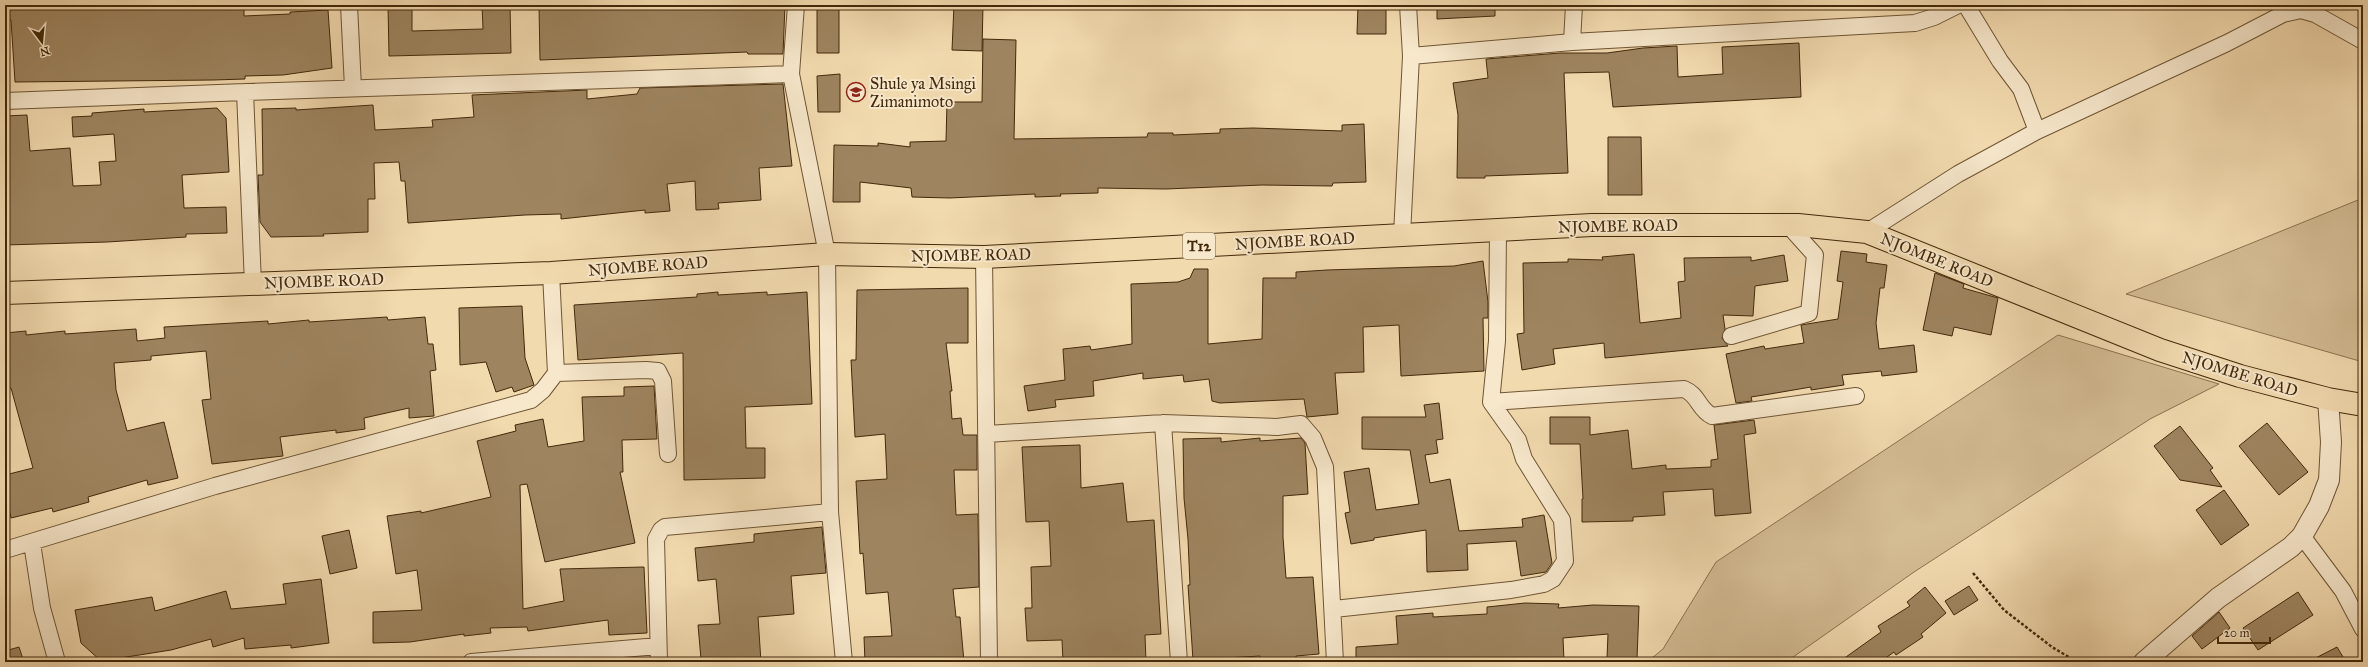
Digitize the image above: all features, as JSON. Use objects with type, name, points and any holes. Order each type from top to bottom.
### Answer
[{"type":"highway","name":"NJOMBE ROAD","points":[[5,293],[551,273],[828,254],[984,257],[1592,225],[1788,225],[1867,232],[2160,350],[2240,376],[2328,399],[2363,405]]},
{"type":"street","points":[[348,5],[353,88]]},
{"type":"street","points":[[796,5],[791,74],[828,254],[830,512],[844,662]]},
{"type":"street","points":[[1402,235],[1410,56],[1408,5]]},
{"type":"street","points":[[1572,42],[1574,5]]},
{"type":"street","points":[[1410,56],[1572,42],[1915,24],[1934,17],[1958,5]]},
{"type":"street","points":[[1966,5],[2000,61],[2021,89],[2037,131]]},
{"type":"street","points":[[1867,232],[1958,174],[2037,131],[2293,11],[2301,10],[2315,14],[2363,40]]},
{"type":"street","points":[[5,101],[791,74]]},
{"type":"street","points":[[245,92],[253,284]]},
{"type":"street","points":[[1731,336],[1809,313],[1815,255],[1788,225]]},
{"type":"street","points":[[1334,609],[1511,590],[1544,584],[1553,579],[1565,560],[1562,520],[1524,460],[1518,440],[1491,402],[1496,340],[1498,229]]},
{"type":"street","points":[[984,257],[988,434],[989,662]]},
{"type":"street","points":[[5,550],[215,486],[531,400],[544,390],[556,373],[551,273]]},
{"type":"street","points":[[556,373],[646,370],[658,372],[663,381],[668,454]]},
{"type":"street","points":[[1491,402],[1684,389],[1695,395],[1704,411],[1712,416],[1856,396]]},
{"type":"street","points":[[2144,662],[2218,598],[2291,547],[2302,536],[2319,506],[2329,480],[2331,442],[2328,399]]},
{"type":"street","points":[[988,434],[1163,422],[1277,427],[1301,424],[1313,438],[1325,467],[1334,609],[1335,662]]},
{"type":"street","points":[[1163,422],[1179,662]]},
{"type":"street","points":[[471,662],[658,654],[656,539],[661,530],[665,527],[830,512]]},
{"type":"street","points":[[2302,536],[2343,591],[2363,629]]},
{"type":"street","points":[[32,543],[42,608],[57,662]]},
{"type":"path","points":[[1973,573],[2004,610],[2052,646],[2077,662]]},
{"type":"shaded area","points":[[2363,198],[2363,362],[2126,294]]},
{"type":"shaded area","points":[[2058,335],[2219,384],[2150,419],[1914,572],[1786,662],[1647,662],[1663,649],[1716,562]]},
{"type":"building","points":[[6,5],[244,5],[244,16],[290,14],[290,12],[328,10],[332,68],[283,75],[245,76],[245,79],[15,82],[11,20],[7,20]]},
{"type":"building","points":[[388,5],[412,5],[412,31],[483,29],[482,5],[510,5],[511,53],[389,56]]},
{"type":"building","points":[[539,5],[785,5],[783,54],[748,54],[747,52],[540,60]]},
{"type":"building","points":[[817,5],[839,5],[839,53],[817,53]]},
{"type":"building","points":[[954,5],[983,5],[982,51],[952,50]]},
{"type":"building","points":[[1358,5],[1386,5],[1386,34],[1357,34]]},
{"type":"building","points":[[1437,5],[1495,5],[1495,16],[1437,19]]},
{"type":"building","points":[[983,39],[1016,40],[1014,139],[1147,137],[1148,133],[1173,133],[1173,135],[1220,133],[1220,129],[1253,128],[1342,131],[1342,125],[1364,124],[1366,182],[1333,183],[1332,186],[1262,185],[1166,189],[1098,188],[1098,193],[1060,194],[1061,196],[1035,197],[1035,194],[950,198],[912,197],[911,188],[860,182],[860,202],[833,202],[834,145],[878,146],[878,143],[910,147],[910,142],[946,141],[947,102],[982,102]]},
{"type":"building","points":[[1799,43],[1801,97],[1613,107],[1609,72],[1564,73],[1568,173],[1485,176],[1485,178],[1457,178],[1458,115],[1453,83],[1488,78],[1486,59],[1560,53],[1607,53],[1643,48],[1677,46],[1678,77],[1723,74],[1722,47]]},
{"type":"building","points":[[840,74],[840,112],[818,112],[817,76]]},
{"type":"building","points":[[783,84],[792,166],[759,168],[761,200],[718,203],[719,209],[696,210],[695,181],[667,184],[670,211],[645,213],[645,210],[561,219],[561,214],[408,223],[405,181],[401,181],[399,162],[374,163],[375,199],[368,199],[368,232],[323,234],[324,236],[271,237],[260,222],[258,175],[263,175],[262,109],[296,108],[296,110],[373,105],[375,130],[433,127],[432,120],[474,117],[472,95],[587,90],[587,99],[637,94],[640,88]]},
{"type":"building","points":[[217,108],[226,118],[229,172],[182,175],[184,208],[226,207],[227,233],[186,234],[186,237],[107,242],[5,245],[5,116],[27,115],[30,151],[70,148],[73,186],[101,185],[99,162],[116,161],[114,134],[73,137],[72,117],[92,116],[92,113],[144,109],[144,112]]},
{"type":"building","points":[[1608,137],[1641,137],[1642,195],[1608,195]]},
{"type":"building","points":[[1841,251],[1867,254],[1866,262],[1887,265],[1884,288],[1880,288],[1876,323],[1879,349],[1914,345],[1917,372],[1882,376],[1881,371],[1842,375],[1844,385],[1811,390],[1811,387],[1751,397],[1752,401],[1736,403],[1726,354],[1764,346],[1765,349],[1804,343],[1801,325],[1838,319],[1843,282],[1837,281]]},
{"type":"building","points":[[1634,254],[1640,323],[1681,318],[1678,282],[1685,281],[1684,258],[1751,257],[1751,261],[1784,255],[1788,281],[1755,286],[1753,316],[1723,315],[1725,329],[1722,338],[1728,346],[1605,358],[1604,343],[1553,349],[1555,364],[1522,370],[1517,334],[1524,333],[1523,263],[1568,262],[1568,259],[1603,260],[1602,257]]},
{"type":"building","points":[[1483,261],[1488,302],[1488,318],[1483,318],[1484,371],[1401,376],[1399,325],[1363,327],[1364,372],[1335,373],[1338,414],[1307,417],[1304,399],[1220,403],[1212,401],[1209,379],[1184,382],[1183,375],[1143,379],[1143,373],[1093,381],[1094,396],[1055,400],[1056,407],[1028,411],[1024,386],[1065,380],[1063,349],[1090,346],[1091,350],[1132,344],[1131,284],[1178,282],[1190,278],[1194,269],[1208,269],[1208,344],[1262,339],[1263,278],[1296,278],[1296,272],[1454,266]]},
{"type":"building","points":[[1935,273],[1964,284],[1963,288],[1998,298],[1991,335],[1954,327],[1952,336],[1923,330]]},
{"type":"building","points":[[968,288],[968,343],[946,343],[952,391],[950,391],[952,419],[961,418],[963,435],[977,435],[977,470],[954,470],[956,515],[978,514],[979,587],[953,589],[956,617],[960,617],[964,662],[865,662],[864,637],[892,636],[888,592],[866,594],[863,553],[860,554],[856,481],[887,479],[885,434],[855,437],[851,360],[856,360],[857,290]]},
{"type":"building","points":[[718,292],[718,295],[767,292],[767,295],[807,292],[812,404],[745,407],[746,448],[765,448],[765,478],[684,480],[683,353],[578,360],[574,305],[697,297],[697,294]]},
{"type":"building","points":[[522,306],[525,358],[534,385],[514,392],[512,387],[496,392],[486,362],[460,365],[459,308]]},
{"type":"building","points":[[387,317],[388,320],[425,317],[428,344],[433,344],[436,370],[430,371],[434,416],[409,418],[409,408],[364,418],[365,429],[336,433],[336,430],[280,437],[283,456],[212,464],[202,400],[211,399],[206,351],[151,356],[151,360],[114,363],[116,390],[127,431],[164,422],[178,478],[148,485],[147,480],[88,497],[89,502],[53,512],[52,508],[11,518],[5,491],[5,475],[33,468],[11,388],[5,389],[5,333],[26,331],[26,335],[65,331],[65,334],[136,329],[137,341],[165,338],[164,327],[268,321],[268,324],[309,320],[309,322]]},
{"type":"building","points":[[654,386],[657,439],[622,440],[623,472],[620,472],[635,543],[545,562],[527,484],[520,485],[523,609],[564,601],[560,569],[644,567],[647,633],[609,635],[608,620],[528,631],[527,627],[490,628],[491,633],[464,636],[464,634],[410,642],[373,643],[373,612],[422,610],[417,570],[396,574],[387,516],[421,511],[421,513],[491,497],[477,441],[516,431],[515,425],[543,419],[548,447],[584,441],[582,397],[624,396],[624,387]]},
{"type":"building","points":[[1439,403],[1443,439],[1436,440],[1438,453],[1425,455],[1430,483],[1450,479],[1459,531],[1523,527],[1522,519],[1544,515],[1552,563],[1546,572],[1521,576],[1516,541],[1467,544],[1468,570],[1427,572],[1426,530],[1374,538],[1374,540],[1351,544],[1345,513],[1350,512],[1344,472],[1369,468],[1376,510],[1419,504],[1410,450],[1362,449],[1362,417],[1426,417],[1424,405]]},
{"type":"building","points":[[1550,417],[1590,417],[1590,435],[1628,430],[1632,469],[1666,465],[1666,469],[1711,467],[1711,460],[1718,459],[1714,425],[1754,420],[1756,433],[1744,435],[1751,513],[1715,516],[1713,489],[1663,492],[1665,515],[1633,517],[1633,521],[1582,522],[1583,499],[1580,444],[1550,444]]},
{"type":"building","points":[[2267,423],[2308,472],[2279,495],[2239,446]]},
{"type":"building","points":[[2180,426],[2213,468],[2210,470],[2222,487],[2180,480],[2154,446]]},
{"type":"building","points":[[1221,438],[1221,442],[1260,438],[1260,441],[1301,438],[1305,443],[1308,494],[1283,496],[1283,537],[1286,578],[1313,577],[1319,654],[1296,656],[1297,662],[1261,662],[1260,656],[1193,660],[1188,585],[1190,585],[1188,539],[1184,498],[1183,439]]},
{"type":"building","points":[[1080,445],[1081,488],[1123,483],[1127,522],[1154,520],[1161,634],[1145,635],[1146,662],[1063,662],[1062,640],[1027,641],[1025,608],[1032,608],[1031,567],[1051,566],[1049,521],[1026,522],[1022,447]]},
{"type":"building","points":[[2224,490],[2249,525],[2221,545],[2196,510]]},
{"type":"building","points":[[822,527],[826,573],[791,576],[794,614],[758,617],[761,662],[706,662],[706,659],[701,659],[698,625],[720,624],[716,579],[698,581],[695,548],[754,542],[754,534]]},
{"type":"building","points":[[349,530],[357,568],[330,574],[322,536]]},
{"type":"building","points":[[321,579],[329,643],[291,648],[291,645],[245,649],[244,638],[213,647],[211,639],[171,650],[101,661],[81,643],[75,610],[152,597],[155,611],[226,591],[231,609],[286,604],[283,584]]},
{"type":"building","points":[[1969,586],[1978,600],[1954,615],[1945,601]]},
{"type":"building","points":[[1925,587],[1946,613],[1921,634],[1923,637],[1896,655],[1894,652],[1880,662],[1839,662],[1881,632],[1878,626],[1910,606],[1907,602]]},
{"type":"building","points":[[2298,592],[2313,615],[2258,650],[2243,628]]},
{"type":"building","points":[[1525,603],[1559,604],[1558,608],[1593,605],[1639,606],[1637,659],[1607,658],[1608,634],[1563,638],[1564,661],[1356,662],[1356,647],[1398,644],[1396,616],[1433,613],[1433,617],[1487,614],[1487,607]]},
{"type":"building","points":[[2219,612],[2230,628],[2202,649],[2192,636]]},
{"type":"building","points":[[19,647],[24,662],[5,662],[5,651]]},
{"type":"building","points":[[2337,647],[2346,662],[2308,662]]},
{"type":"place","name":"Shule ya Msingi Zimanimoto","points":[[856,92]]}]
